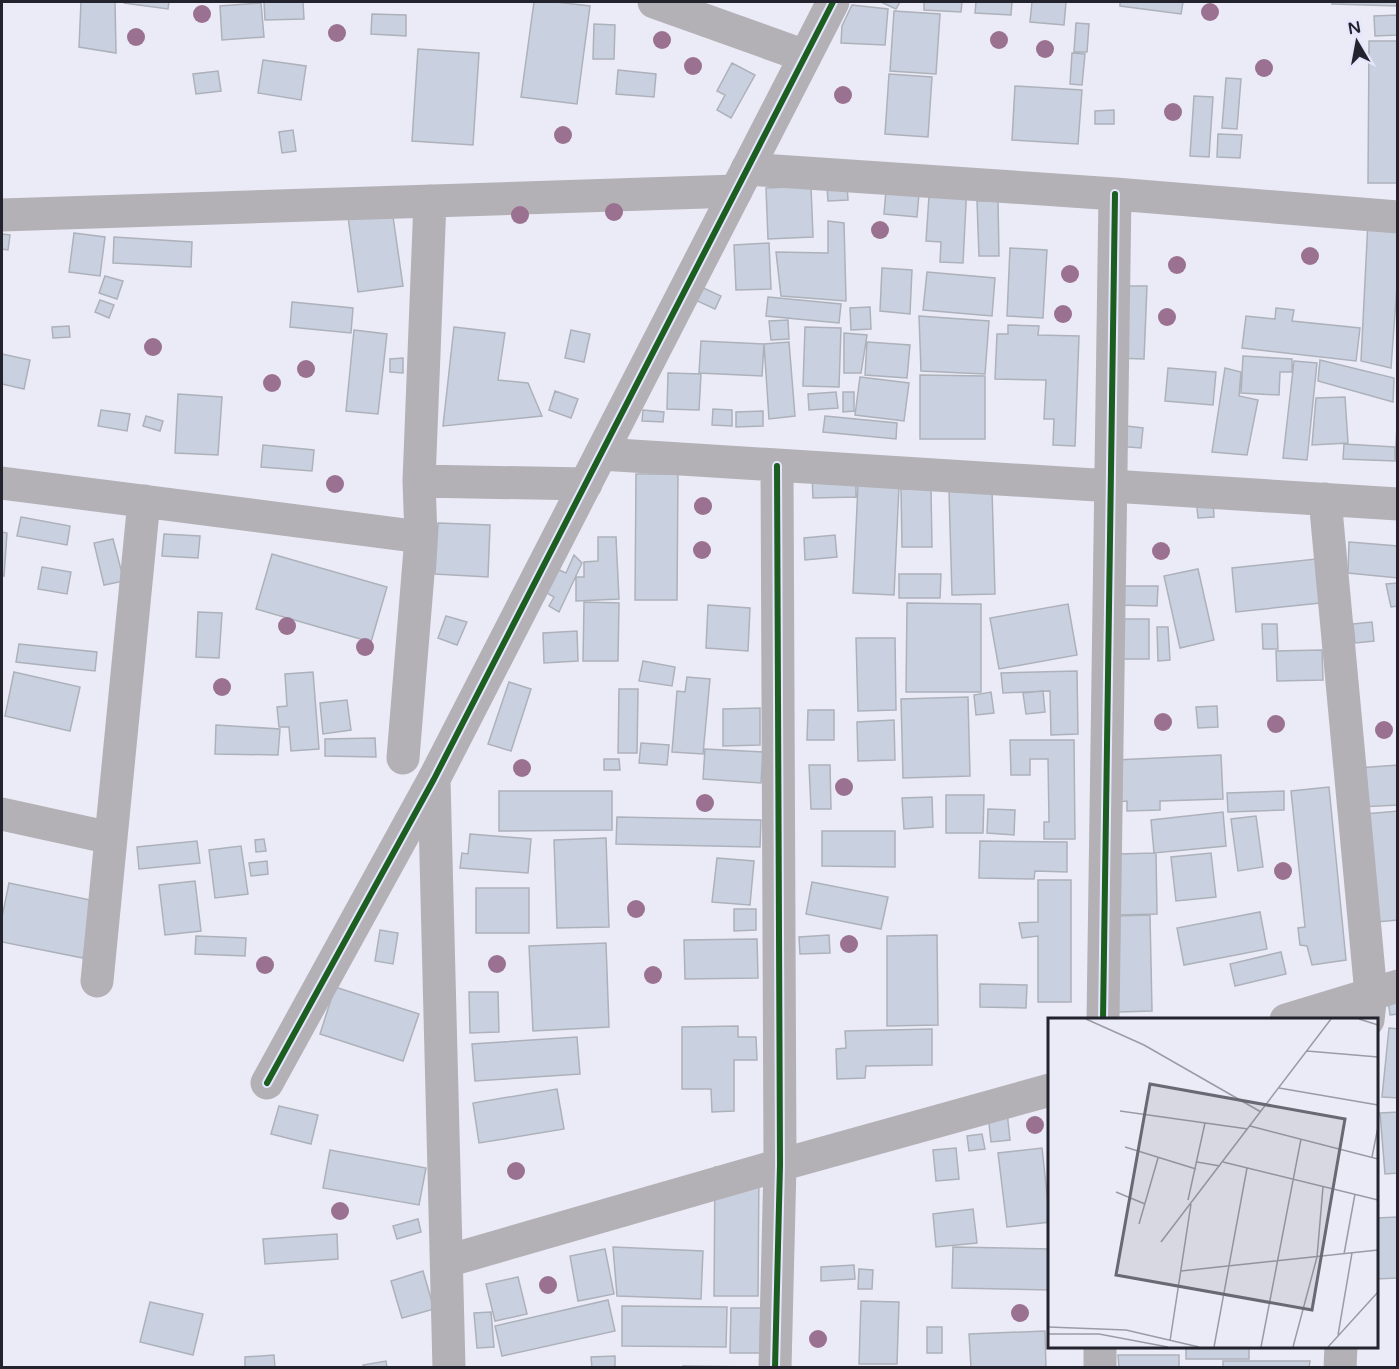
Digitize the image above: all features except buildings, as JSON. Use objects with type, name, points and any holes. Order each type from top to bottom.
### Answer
[{"type":"street","points":[[654,2],[805,56]]},
{"type":"street","points":[[267,1083],[434,779],[833,2]]},
{"type":"street","points":[[2,215],[430,201],[741,180],[1115,194],[1398,217]]},
{"type":"street","points":[[1103,1018],[1115,194]]},
{"type":"street","points":[[403,758],[421,537],[419,481],[430,201]]},
{"type":"street","points":[[601,454],[1398,504]]},
{"type":"street","points":[[775,1368],[780,1165],[777,466]]},
{"type":"street","points":[[419,481],[586,483]]},
{"type":"street","points":[[2,483],[421,537]]},
{"type":"street","points":[[1295,1018],[1379,1000],[1325,500]]},
{"type":"street","points":[[98,981],[144,501]]},
{"type":"street","points":[[434,779],[449,1368]]},
{"type":"street","points":[[2,814],[111,838]]},
{"type":"street","points":[[447,1261],[1048,1091]]},
{"type":"street","points":[[1100,1348],[1100,1368]]},
{"type":"street","points":[[1340,1368],[1341,1348]]},
{"type":"cycle path","points":[[267,1083],[434,779],[833,2]]},
{"type":"cycle path","points":[[1103,1018],[1115,194]]},
{"type":"cycle path","points":[[775,1368],[780,1165],[777,466]]}]
